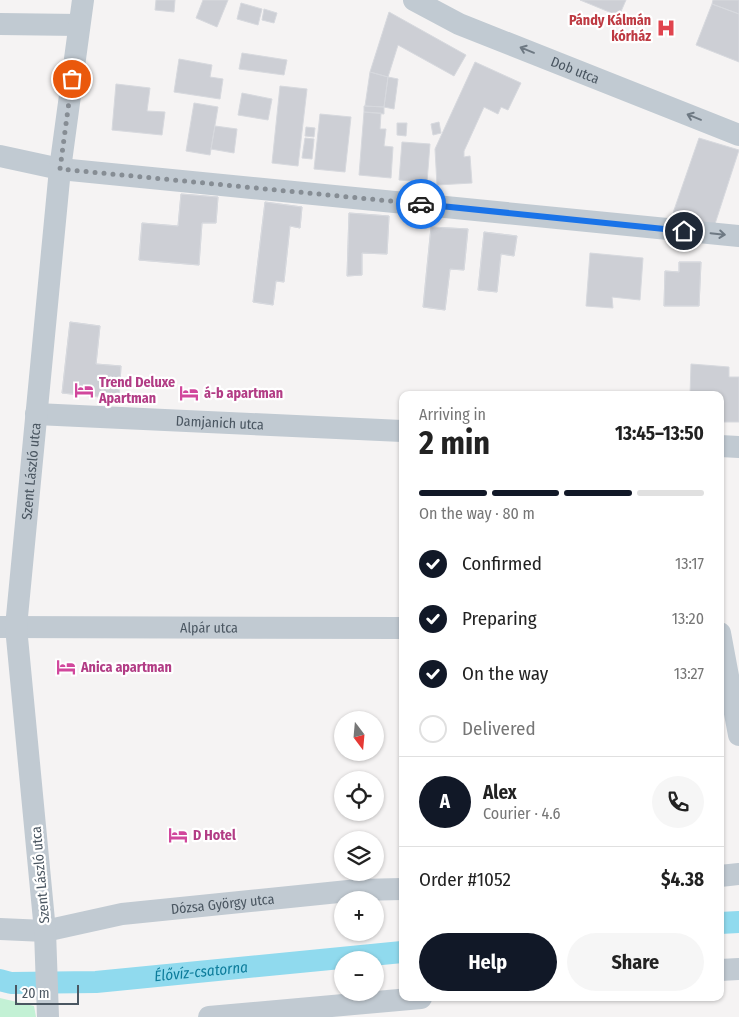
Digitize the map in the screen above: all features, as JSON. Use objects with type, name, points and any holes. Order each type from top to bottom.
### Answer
[{"type":"street","name":"Szent László utca","points":[[48,1017],[45,938],[8,627],[36,414],[60,169],[83,0]]},
{"type":"street","name":"Dob utca","points":[[414,0],[459,24],[739,135]]},
{"type":"street","points":[[0,24],[79,25]]},
{"type":"street","points":[[0,156],[60,169],[739,236]]},
{"type":"street","name":"Damjanich utca","points":[[36,414],[399,431]]},
{"type":"street","points":[[724,446],[739,447]]},
{"type":"street","name":"Alpár utca","points":[[8,627],[399,628]]},
{"type":"street","points":[[724,629],[739,629]]},
{"type":"street","points":[[724,654],[739,735]]},
{"type":"street","points":[[724,876],[739,874]]},
{"type":"street","name":"Dózsa György utca","points":[[0,929],[45,938],[122,914],[358,890],[399,889]]},
{"type":"street","points":[[724,970],[739,968]]},
{"type":"street","points":[[208,1017],[399,1000]]},
{"type":"green space","points":[[0,998],[34,1006],[36,1017],[0,1017]]},
{"type":"building","points":[[156,0],[175,0],[174,12],[155,10]]},
{"type":"building","points":[[203,0],[228,0],[217,27],[196,18]]},
{"type":"building","points":[[580,0],[626,0],[619,16]]},
{"type":"building","points":[[713,0],[739,0],[739,14],[712,4]]},
{"type":"building","points":[[241,3],[262,9],[258,25],[237,19]]},
{"type":"building","points":[[712,4],[739,14],[739,62],[696,45]]},
{"type":"building","points":[[264,9],[277,13],[274,23],[262,20]]},
{"type":"building","points":[[389,12],[466,55],[454,76],[398,45],[388,77],[370,72]]},
{"type":"building","points":[[242,53],[287,60],[284,75],[239,69]]},
{"type":"building","points":[[179,59],[212,65],[210,77],[223,79],[220,99],[174,92]]},
{"type":"building","points":[[475,62],[521,83],[508,110],[501,107],[498,114],[484,107],[464,151],[464,157],[470,156],[472,183],[437,185],[435,149]]},
{"type":"building","points":[[370,72],[388,77],[384,107],[365,106]]},
{"type":"building","points":[[388,77],[398,79],[394,109],[384,107]]},
{"type":"building","points":[[116,84],[150,88],[147,111],[165,112],[162,135],[112,130]]},
{"type":"building","points":[[280,86],[307,89],[298,166],[272,163]]},
{"type":"building","points":[[242,93],[272,99],[268,120],[238,115]]},
{"type":"building","points":[[194,103],[218,107],[210,155],[186,151]]},
{"type":"building","points":[[364,106],[384,107],[384,114],[364,112]]},
{"type":"building","points":[[364,112],[381,113],[380,129],[386,129],[384,146],[393,147],[391,178],[359,175]]},
{"type":"building","points":[[320,114],[351,117],[345,172],[314,169]]},
{"type":"building","points":[[439,122],[441,133],[433,135],[431,124]]},
{"type":"building","points":[[397,123],[407,123],[406,136],[397,135]]},
{"type":"building","points":[[215,126],[237,129],[234,153],[211,149]]},
{"type":"building","points":[[306,127],[315,128],[314,137],[305,136]]},
{"type":"building","points":[[305,138],[314,139],[312,159],[302,158]]},
{"type":"building","points":[[699,138],[739,150],[714,227],[673,213]]},
{"type":"building","points":[[402,142],[430,144],[427,182],[399,180]]},
{"type":"building","points":[[181,194],[218,197],[216,223],[202,223],[199,265],[139,260],[142,223],[178,226]]},
{"type":"building","points":[[181,194],[218,197],[216,223],[202,223],[199,265],[139,260],[142,223],[178,226]]},
{"type":"building","points":[[265,202],[302,207],[300,228],[290,226],[284,282],[276,281],[273,305],[253,302]]},
{"type":"building","points":[[265,202],[302,207],[300,228],[290,226],[284,282],[276,281],[273,305],[253,302]]},
{"type":"building","points":[[349,213],[389,216],[387,254],[362,253],[362,275],[347,276]]},
{"type":"building","points":[[349,213],[389,216],[387,254],[362,253],[362,275],[347,276]]},
{"type":"building","points":[[431,227],[468,229],[464,270],[450,269],[445,310],[423,307]]},
{"type":"building","points":[[431,227],[468,229],[464,270],[450,269],[445,310],[423,307]]},
{"type":"building","points":[[484,232],[517,236],[514,256],[501,254],[497,292],[478,290]]},
{"type":"building","points":[[484,232],[517,236],[514,256],[501,254],[497,292],[478,290]]},
{"type":"building","points":[[590,253],[643,258],[640,300],[612,297],[613,308],[586,306]]},
{"type":"building","points":[[679,262],[701,262],[699,306],[664,306],[665,271],[679,272]]},
{"type":"building","points":[[679,262],[701,262],[699,306],[664,306],[665,271],[679,272]]},
{"type":"building","points":[[70,322],[100,326],[96,364],[121,366],[119,399],[62,393]]},
{"type":"building","points":[[70,322],[100,326],[96,364],[121,366],[119,399],[62,393]]},
{"type":"building","points":[[691,364],[729,367],[729,377],[739,377],[739,422],[724,422],[724,391],[690,391]]},
{"type":"waterway","name":"Élővíz-csatorna","points":[[724,923],[739,922]]},
{"type":"waterway","name":"Élővíz-csatorna","points":[[0,980],[11,983],[96,982],[399,952]]},
{"type":"way so far","points":[[72,79],[60,169],[421,204]]},
{"type":"place","name":"Pándy Kálmán kórház","points":[[666,28]]},
{"type":"place","name":"Trend Deluxe Apartman","points":[[84,390]]},
{"type":"place","name":"á-b apartman","points":[[189,393]]},
{"type":"place","name":"Anica apartman","points":[[66,667]]},
{"type":"place","name":"D Hotel","points":[[178,835]]},
{"type":"route","points":[[421,204],[684,231]]}]
